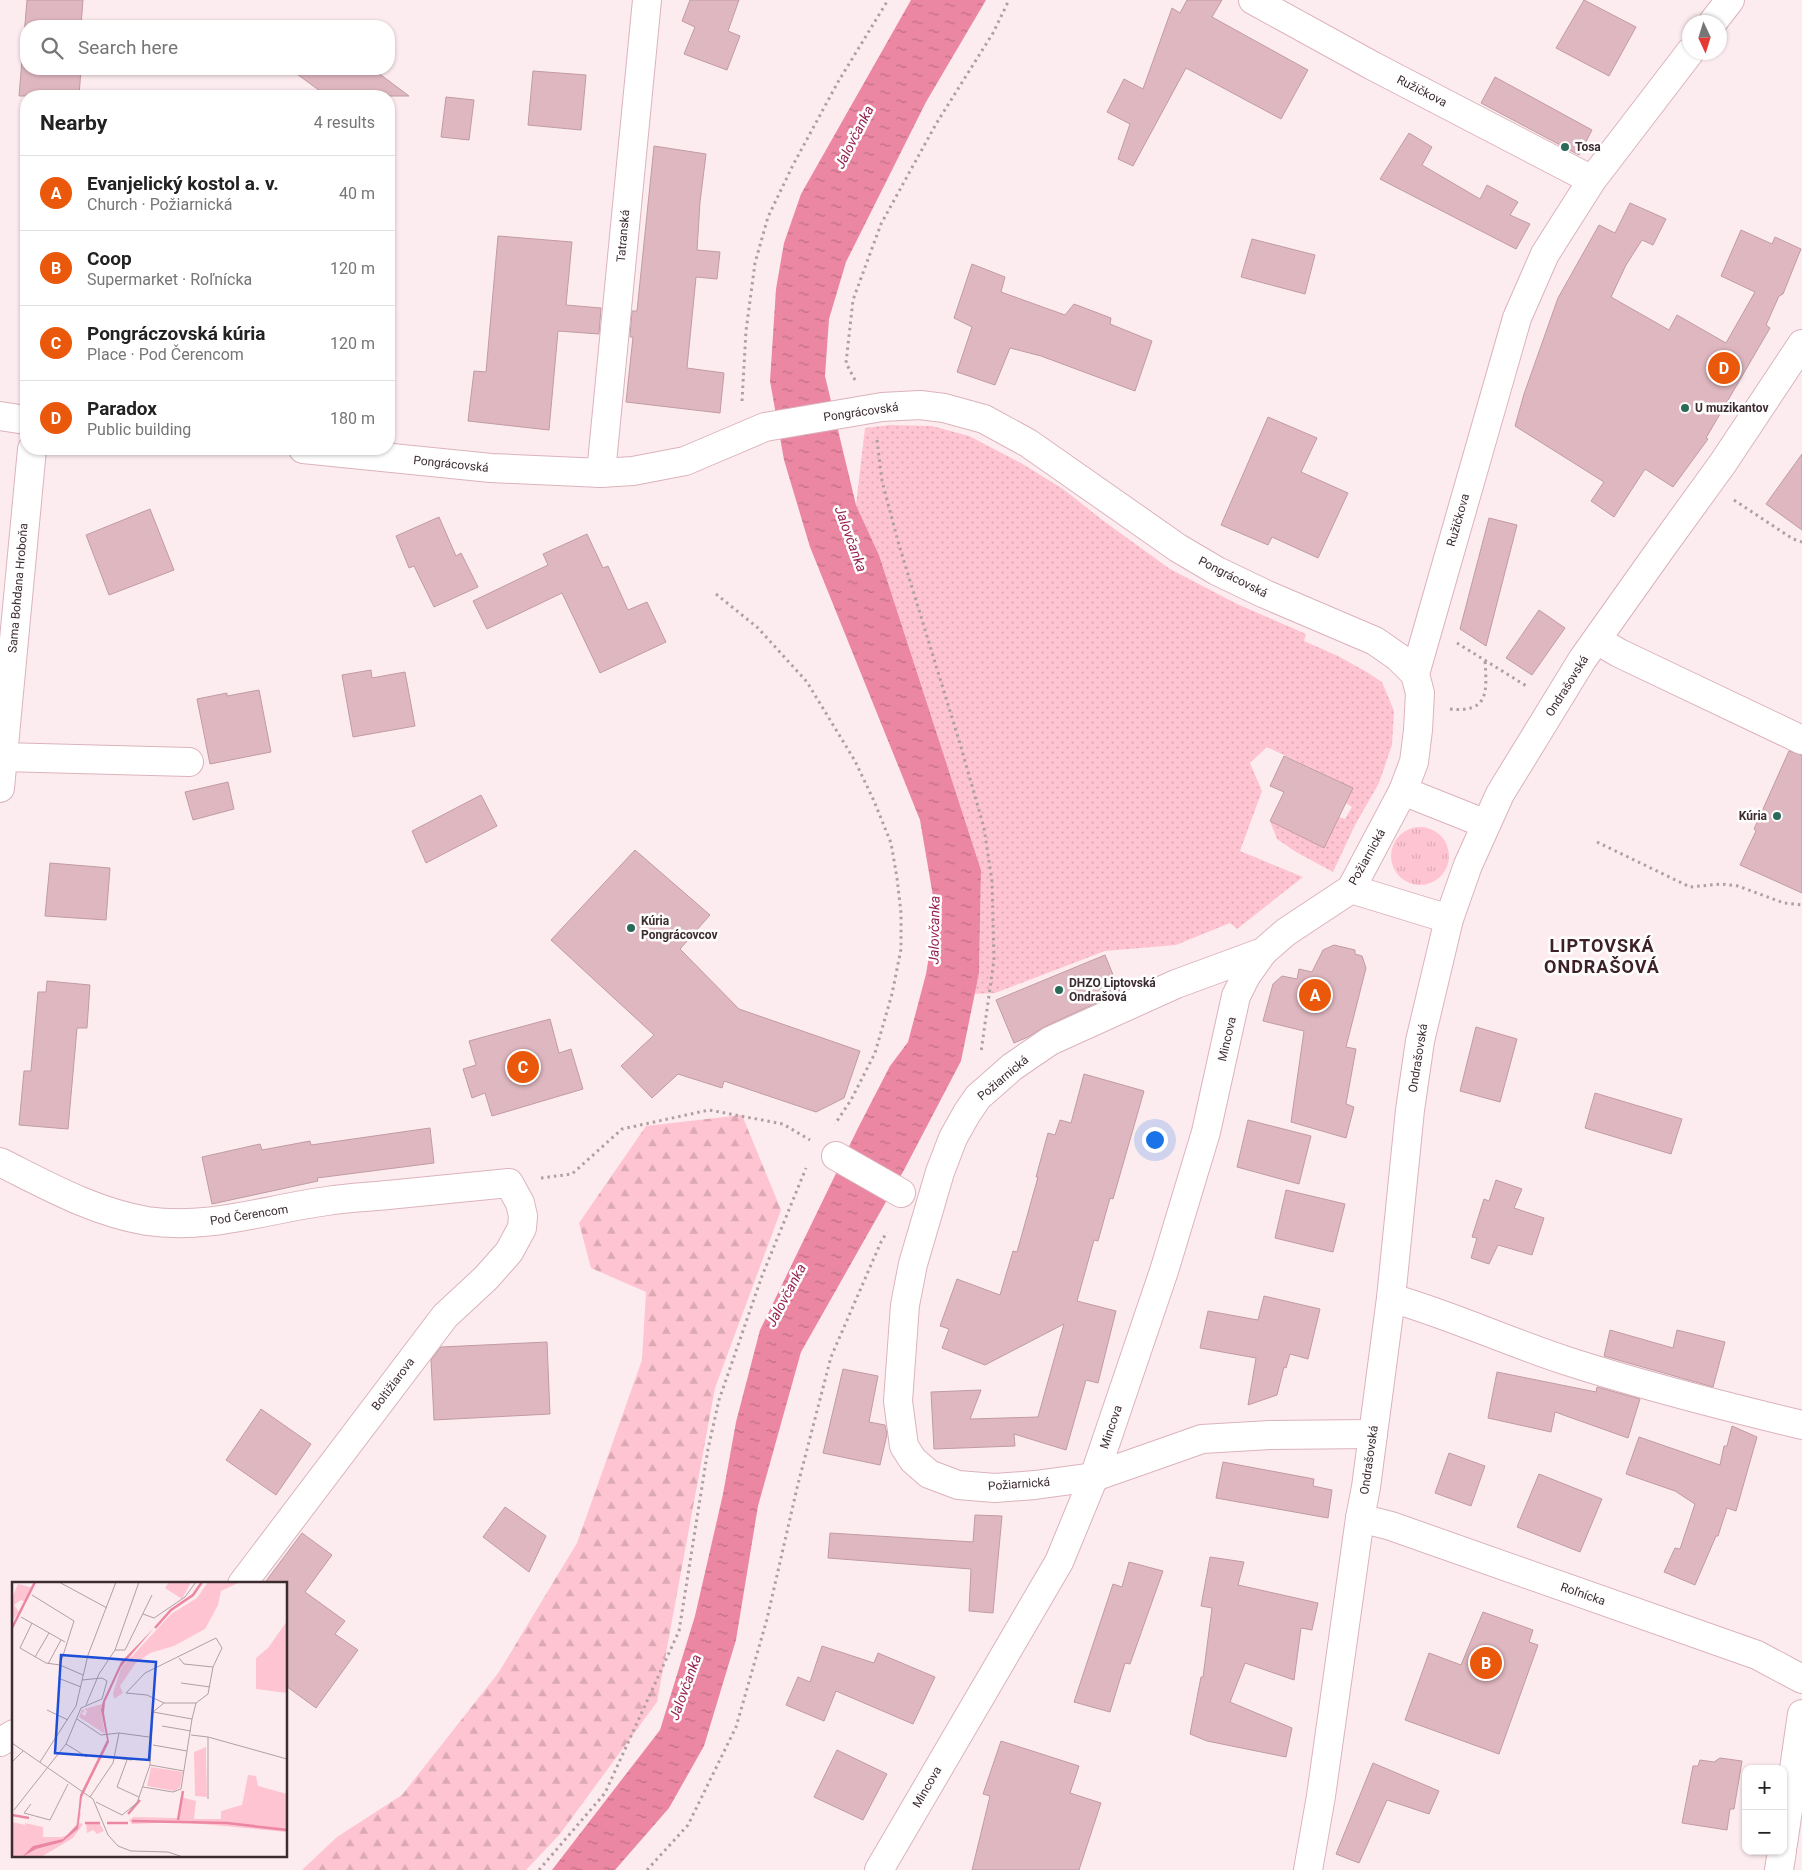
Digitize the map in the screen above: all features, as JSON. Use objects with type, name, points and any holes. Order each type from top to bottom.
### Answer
[{"type":"street","name":"Tatranská","points":[[601,472],[647,0]]},
{"type":"street","name":"Ružičkova","points":[[1253,0],[1373,66],[1592,180]]},
{"type":"street","points":[[1718,15],[1730,0]]},
{"type":"street","name":"Ružičkova","points":[[1403,791],[1414,762],[1418,730],[1420,693],[1415,674],[1517,318],[1545,254],[1592,180],[1684,60]]},
{"type":"street","name":"Ondrašovská","points":[[1308,1870],[1321,1796],[1373,1434],[1391,1298],[1410,1110],[1420,1041],[1449,919],[1468,865],[1504,787],[1582,660],[1709,482],[1802,344]]},
{"type":"street","name":"Pongrácovská","points":[[363,455],[491,468],[601,472],[633,471],[680,462],[764,427],[856,400],[882,407],[920,405],[944,408],[984,420],[1028,443],[1178,548],[1217,571],[1265,594],[1375,641],[1398,657],[1415,674]]},
{"type":"street","points":[[0,416],[20,419]]},
{"type":"street","name":"Sama Bohdana Hroboňa","points":[[0,788],[31,455]]},
{"type":"street","points":[[1597,640],[1619,653],[1802,740]]},
{"type":"street","points":[[2,756],[189,762]]},
{"type":"street","points":[[1403,791],[1486,824]]},
{"type":"street","name":"Požiarnická","points":[[1373,1434],[1270,1435],[1202,1439],[1094,1477],[995,1488],[958,1485],[929,1474],[913,1460],[904,1446],[898,1401],[905,1305],[913,1264],[940,1172],[953,1138],[966,1113],[978,1097],[1012,1067],[1050,1041],[1176,984],[1263,952],[1301,921],[1351,889],[1403,791]]},
{"type":"street","points":[[1351,889],[1449,919]]},
{"type":"street","name":"Mincova","points":[[879,1870],[1059,1562],[1094,1477],[1164,1271],[1206,1132],[1236,996],[1246,976],[1263,952]]},
{"type":"street","points":[[828,1151],[901,1193]]},
{"type":"street","name":"Pod Čerencom","points":[[0,1162],[70,1198],[107,1212],[150,1221],[196,1223],[234,1219],[327,1201],[509,1183]]},
{"type":"street","name":"Boltižiarova","points":[[244,1582],[445,1316],[486,1278],[509,1252],[522,1228],[523,1216],[520,1204],[509,1183]]},
{"type":"street","points":[[1391,1298],[1423,1307],[1567,1361],[1708,1402],[1802,1425]]},
{"type":"street","name":"Roľnícka","points":[[1360,1518],[1391,1526],[1757,1655],[1802,1679]]},
{"type":"street","points":[[1787,1817],[1802,1714]]},
{"type":"street","points":[[0,1742],[12,1735]]},
{"type":"street","points":[[1780,1870],[1782,1855]]},
{"type":"path","points":[[742,405],[746,331],[754,273],[768,217],[829,98],[888,0]]},
{"type":"path","points":[[856,400],[846,363],[853,300],[881,224],[936,124],[992,33],[1009,0]]},
{"type":"path","points":[[876,432],[882,482],[984,828],[992,881],[994,960],[980,1058],[978,1097]]},
{"type":"path","points":[[1709,482],[1793,539],[1802,542]]},
{"type":"path","points":[[716,594],[758,628],[807,682],[855,761],[874,801],[890,843],[901,912],[901,949],[892,994],[875,1053],[828,1151]]},
{"type":"path","points":[[1419,701],[1459,710],[1479,706],[1486,690],[1485,660]]},
{"type":"path","points":[[1597,842],[1690,887],[1721,884],[1738,886],[1784,903],[1802,906]]},
{"type":"path","points":[[509,1183],[572,1174],[622,1129],[709,1110],[783,1124],[828,1151]]},
{"type":"path","points":[[539,1870],[605,1793],[679,1630],[708,1449],[719,1400],[762,1276],[812,1152],[828,1151]]},
{"type":"path","points":[[647,1870],[688,1825],[736,1727],[767,1619],[797,1488],[832,1357],[881,1242],[891,1227]]},
{"type":"green space","points":[[890,425],[932,426],[969,436],[1021,463],[1063,489],[1170,569],[1237,604],[1306,634],[1304,641],[1338,656],[1382,682],[1394,711],[1392,745],[1379,783],[1355,825],[1333,872],[1296,852],[1277,839],[1270,821],[1324,848],[1339,817],[1345,819],[1352,807],[1346,803],[1353,788],[1267,747],[1250,763],[1262,791],[1240,851],[1303,877],[1237,929],[1230,923],[1176,945],[1105,951],[995,993],[974,994],[979,973],[981,870],[879,555],[856,505],[865,428]]},
{"type":"green space","points":[[1420,827],[1431,829],[1444,840],[1449,856],[1447,867],[1436,880],[1420,885],[1409,883],[1396,872],[1391,856],[1393,845],[1404,832]]},
{"type":"green space","points":[[742,1115],[781,1210],[715,1388],[657,1702],[560,1834],[526,1870],[302,1870],[337,1837],[402,1795],[499,1672],[577,1543],[642,1360],[646,1292],[591,1268],[579,1223],[646,1126]]},
{"type":"water","name":"Jalovčanka","points":[[911,0],[986,0],[926,102],[846,262],[829,319],[825,376],[856,505],[879,555],[981,870],[979,973],[961,1061],[904,1170],[801,1352],[758,1506],[736,1640],[704,1746],[669,1808],[615,1870],[552,1870],[660,1730],[695,1616],[723,1494],[736,1422],[760,1330],[858,1128],[890,1066],[908,1042],[926,974],[936,914],[920,820],[810,547],[784,460],[770,381],[776,289],[784,243],[801,194]]},
{"type":"building","points":[[27,0],[83,0],[81,20],[25,20]]},
{"type":"building","points":[[690,0],[739,0],[728,31],[740,36],[727,70],[684,54],[695,27],[682,21]]},
{"type":"building","points":[[1187,0],[1222,0],[1212,17],[1308,70],[1281,119],[1186,68],[1133,166],[1118,159],[1130,124],[1107,112],[1124,79],[1143,89],[1172,8],[1180,13]]},
{"type":"building","points":[[1584,0],[1636,27],[1609,76],[1556,48]]},
{"type":"building","points":[[533,71],[586,75],[581,130],[528,125]]},
{"type":"building","points":[[21,75],[81,75],[79,90],[20,90],[19,96]]},
{"type":"building","points":[[298,75],[381,75],[409,96],[395,96],[395,90],[319,90]]},
{"type":"building","points":[[1495,77],[1592,130],[1579,155],[1481,103]]},
{"type":"building","points":[[446,97],[474,100],[469,140],[441,137]]},
{"type":"building","points":[[1409,133],[1432,147],[1422,165],[1480,199],[1487,185],[1518,202],[1510,215],[1530,224],[1516,249],[1380,179]]},
{"type":"building","points":[[654,146],[706,154],[697,250],[720,252],[717,279],[696,277],[687,368],[724,373],[720,413],[626,402],[633,337],[630,337],[632,311],[637,311]]},
{"type":"building","points":[[1630,203],[1666,219],[1653,245],[1642,240],[1626,265],[1611,297],[1669,330],[1677,315],[1726,343],[1755,292],[1721,276],[1741,230],[1772,244],[1775,237],[1801,249],[1783,294],[1779,296],[1766,325],[1770,328],[1706,438],[1708,439],[1673,487],[1645,469],[1614,517],[1591,501],[1604,482],[1515,426],[1524,394],[1558,298],[1599,225],[1615,233]]},
{"type":"building","points":[[498,236],[572,242],[566,305],[601,308],[599,334],[558,331],[549,430],[468,421],[474,371],[486,372]]},
{"type":"building","points":[[1252,239],[1315,255],[1305,294],[1241,277]]},
{"type":"building","points":[[972,264],[1005,277],[1001,292],[1065,315],[1074,304],[1111,318],[1110,324],[1152,341],[1135,391],[1041,356],[1010,348],[995,385],[957,372],[972,327],[954,318]]},
{"type":"building","points":[[1268,417],[1317,438],[1301,472],[1348,493],[1318,558],[1272,537],[1268,545],[1221,525]]},
{"type":"building","points":[[1802,454],[1802,530],[1766,504]]},
{"type":"building","points":[[150,509],[174,570],[109,595],[86,535]]},
{"type":"building","points":[[439,517],[456,556],[461,553],[478,587],[434,607],[414,566],[409,568],[396,536]]},
{"type":"building","points":[[1489,518],[1517,525],[1486,646],[1460,629]]},
{"type":"building","points":[[587,534],[603,568],[608,566],[628,610],[647,602],[666,642],[600,673],[562,593],[487,629],[473,601],[548,565],[543,554]]},
{"type":"building","points":[[1539,610],[1565,628],[1532,675],[1506,658]]},
{"type":"building","points":[[371,670],[372,678],[405,672],[415,726],[353,737],[342,675]]},
{"type":"building","points":[[259,690],[271,752],[210,764],[197,699],[227,693],[227,696]]},
{"type":"building","name":"Kúria","points":[[1789,751],[1802,755],[1802,893],[1740,865]]},
{"type":"building","points":[[1284,756],[1353,788],[1324,848],[1270,821],[1284,792],[1270,786]]},
{"type":"building","points":[[228,782],[234,809],[193,820],[185,792]]},
{"type":"building","points":[[481,795],[497,826],[426,863],[412,831]]},
{"type":"building","points":[[635,850],[710,915],[680,949],[739,1009],[860,1051],[844,1098],[816,1112],[724,1081],[722,1088],[678,1074],[652,1098],[621,1066],[654,1035],[551,940]]},
{"type":"building","points":[[50,863],[110,868],[106,920],[45,916]]},
{"type":"building","points":[[1334,945],[1355,950],[1355,954],[1362,956],[1366,968],[1346,1047],[1356,1049],[1346,1104],[1354,1107],[1346,1138],[1291,1122],[1304,1031],[1263,1021],[1273,984],[1282,976],[1297,979],[1299,969],[1312,972],[1323,950]]},
{"type":"building","points":[[1105,955],[1120,992],[1014,1043],[996,1000]]},
{"type":"building","points":[[47,981],[90,985],[87,1028],[77,1028],[68,1129],[19,1125],[24,1071],[31,1071],[38,992],[46,992]]},
{"type":"building","points":[[550,1019],[559,1053],[571,1049],[583,1089],[492,1116],[485,1093],[472,1098],[463,1069],[476,1065],[469,1041]]},
{"type":"building","points":[[1476,1027],[1517,1039],[1500,1102],[1460,1091]]},
{"type":"building","points":[[1084,1074],[1144,1091],[1113,1199],[1110,1198],[1098,1241],[1094,1240],[1077,1301],[1116,1311],[1098,1383],[1086,1380],[1066,1450],[1014,1434],[1015,1446],[934,1449],[931,1392],[981,1390],[970,1419],[1038,1417],[1064,1324],[985,1365],[942,1348],[949,1329],[940,1326],[957,1279],[1000,1295],[1013,1251],[1017,1252],[1048,1133],[1055,1135],[1060,1120],[1071,1123]]},
{"type":"building","points":[[1595,1093],[1682,1119],[1671,1154],[1585,1128]]},
{"type":"building","points":[[1248,1120],[1311,1136],[1299,1184],[1237,1167]]},
{"type":"building","points":[[430,1128],[434,1163],[317,1178],[318,1181],[212,1204],[202,1157],[260,1144],[262,1150],[310,1141],[311,1145]]},
{"type":"building","points":[[1496,1180],[1522,1189],[1514,1208],[1544,1218],[1532,1255],[1498,1245],[1489,1264],[1471,1258],[1477,1238],[1472,1237],[1484,1199],[1489,1201]]},
{"type":"building","points":[[1286,1190],[1345,1204],[1333,1252],[1275,1238]]},
{"type":"building","points":[[1264,1296],[1320,1309],[1308,1359],[1290,1354],[1286,1368],[1284,1367],[1277,1395],[1248,1405],[1256,1358],[1200,1348],[1208,1311],[1258,1320]]},
{"type":"building","points":[[1610,1330],[1673,1348],[1677,1330],[1725,1342],[1713,1387],[1604,1356]]},
{"type":"building","points":[[547,1342],[550,1414],[434,1420],[431,1360],[441,1347]]},
{"type":"building","points":[[843,1369],[878,1376],[869,1422],[885,1425],[887,1434],[880,1465],[823,1453]]},
{"type":"building","points":[[1497,1372],[1596,1392],[1597,1387],[1640,1399],[1628,1438],[1555,1412],[1551,1432],[1488,1418]]},
{"type":"building","points":[[261,1409],[311,1444],[276,1495],[226,1460]]},
{"type":"building","points":[[1732,1426],[1757,1437],[1736,1511],[1727,1508],[1718,1536],[1716,1536],[1695,1585],[1664,1572],[1675,1548],[1680,1549],[1695,1504],[1675,1491],[1626,1474],[1639,1437],[1720,1465],[1724,1446],[1727,1446]]},
{"type":"building","points":[[1449,1453],[1485,1466],[1471,1506],[1435,1493]]},
{"type":"building","points":[[1223,1462],[1314,1479],[1313,1486],[1332,1490],[1328,1518],[1216,1498]]},
{"type":"building","points":[[1539,1474],[1602,1499],[1580,1552],[1517,1527]]},
{"type":"building","points":[[505,1507],[546,1536],[529,1572],[483,1537]]},
{"type":"building","points":[[975,1515],[1002,1516],[993,1613],[969,1611],[971,1569],[828,1558],[830,1533],[973,1542]]},
{"type":"building","points":[[302,1533],[332,1555],[305,1592],[345,1621],[335,1634],[358,1650],[316,1708],[288,1687],[288,1582],[266,1581]]},
{"type":"building","points":[[1210,1557],[1244,1562],[1238,1585],[1318,1603],[1312,1630],[1301,1628],[1294,1680],[1245,1663],[1230,1702],[1292,1728],[1286,1757],[1207,1741],[1190,1734],[1201,1677],[1203,1677],[1212,1608],[1201,1606]]},
{"type":"building","points":[[1129,1562],[1163,1571],[1130,1664],[1125,1663],[1110,1712],[1074,1702],[1113,1584],[1122,1587]]},
{"type":"building","points":[[1483,1612],[1533,1630],[1529,1642],[1538,1645],[1499,1754],[1405,1720],[1429,1653],[1461,1665]]},
{"type":"building","points":[[822,1646],[874,1663],[878,1653],[935,1677],[913,1724],[836,1691],[824,1721],[786,1705],[798,1677],[810,1682]]},
{"type":"building","points":[[1001,1741],[1079,1766],[1070,1793],[1101,1803],[1079,1870],[972,1870],[990,1796],[983,1794]]},
{"type":"building","points":[[837,1750],[887,1774],[863,1820],[814,1797]]},
{"type":"building","points":[[1720,1758],[1742,1761],[1734,1809],[1730,1809],[1727,1830],[1682,1823],[1693,1766],[1698,1766],[1700,1760],[1714,1762]]},
{"type":"building","points":[[1373,1763],[1439,1791],[1429,1814],[1387,1800],[1359,1863],[1336,1854]]},
{"type":"place","name":"Tosa","points":[[1565,147]]},
{"type":"place","name":"Paradox","points":[[1724,368]]},
{"type":"place","name":"U muzikantov","points":[[1685,408]]},
{"type":"place","name":"Kúria","points":[[1777,816]]},
{"type":"place","name":"Kúria Pongrácovcov","points":[[631,928]]},
{"type":"place","name":"DHZO Liptovská Ondrašová","points":[[1059,990]]},
{"type":"place","name":"Evanjelický kostol a. v.","points":[[1315,995]]},
{"type":"place","name":"Pongráczovská kúria","points":[[523,1067]]},
{"type":"place","name":"Coop","points":[[1486,1663]]},
{"type":"district","name":"LIPTOVSKÁ ONDRAŠOVÁ","points":[[1602,956]]}]
